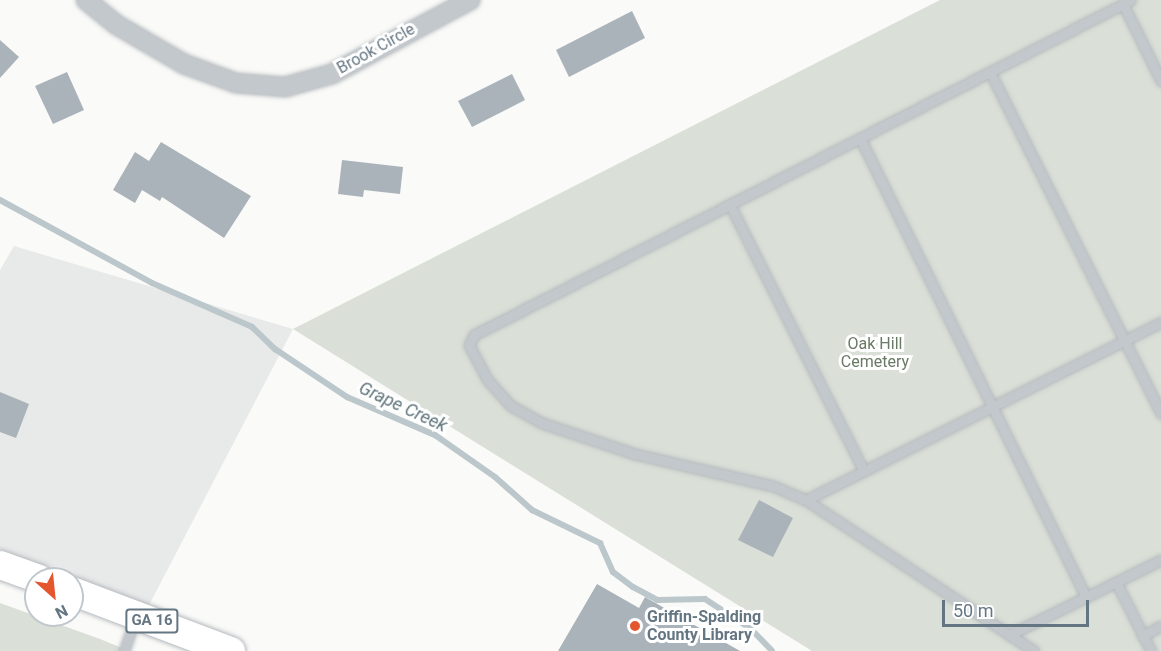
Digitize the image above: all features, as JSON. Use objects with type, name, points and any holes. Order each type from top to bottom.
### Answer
[{"type":"main road","points":[[0,565],[24,574]]},
{"type":"main road","name":"GA 16","points":[[84,596],[231,651]]},
{"type":"street","name":"Brook Circle","points":[[86,0],[117,25],[184,64],[236,83],[285,87],[332,74],[470,0]]},
{"type":"lane","points":[[1034,651],[806,500],[773,486],[635,454],[542,423],[511,406],[487,379],[469,345],[474,335],[1127,2],[1161,81]]},
{"type":"lane","points":[[990,72],[1161,414]]},
{"type":"lane","points":[[860,138],[1086,597]]},
{"type":"lane","points":[[730,205],[864,471]]},
{"type":"lane","points":[[806,500],[1161,322]]},
{"type":"lane","points":[[1010,635],[1161,560]]},
{"type":"lane","points":[[1116,582],[1151,651]]},
{"type":"lane","points":[[124,651],[136,615]]},
{"type":"lane","points":[[1143,636],[1161,626]]},
{"type":"shaded area","points":[[14,246],[293,329],[147,609],[84,585],[84,567],[37,567],[0,553],[0,270]]},
{"type":"green space","name":"Oak Hill Cemetery","points":[[940,0],[1161,0],[1161,651],[812,651],[293,329]]},
{"type":"green space","points":[[0,603],[24,612],[24,627],[67,627],[129,651],[0,651]]},
{"type":"building","points":[[632,11],[645,38],[569,77],[556,50]]},
{"type":"building","points":[[0,40],[19,57],[0,78]]},
{"type":"building","points":[[67,72],[84,110],[53,124],[35,86]]},
{"type":"building","points":[[512,74],[525,100],[472,127],[458,101]]},
{"type":"building","points":[[161,142],[251,196],[224,238],[162,197],[160,201],[142,190],[135,203],[113,190],[135,152],[149,161]]},
{"type":"building","points":[[342,160],[403,167],[400,194],[364,190],[363,197],[338,194]]},
{"type":"building","points":[[0,392],[29,404],[16,438],[0,432]]},
{"type":"building","points":[[759,500],[793,518],[773,557],[738,540]]},
{"type":"building","name":"Griffin-Spalding County Library","points":[[597,584],[639,608],[645,597],[740,651],[558,651]]},
{"type":"waterway","name":"Grape Creek","points":[[0,200],[152,283],[252,327],[275,349],[347,397],[435,435],[495,477],[532,510],[600,543],[613,572],[633,587],[657,600],[705,599],[751,629],[772,651]]},
{"type":"place","name":"Griffin-Spalding County Library","points":[[635,626]]}]
